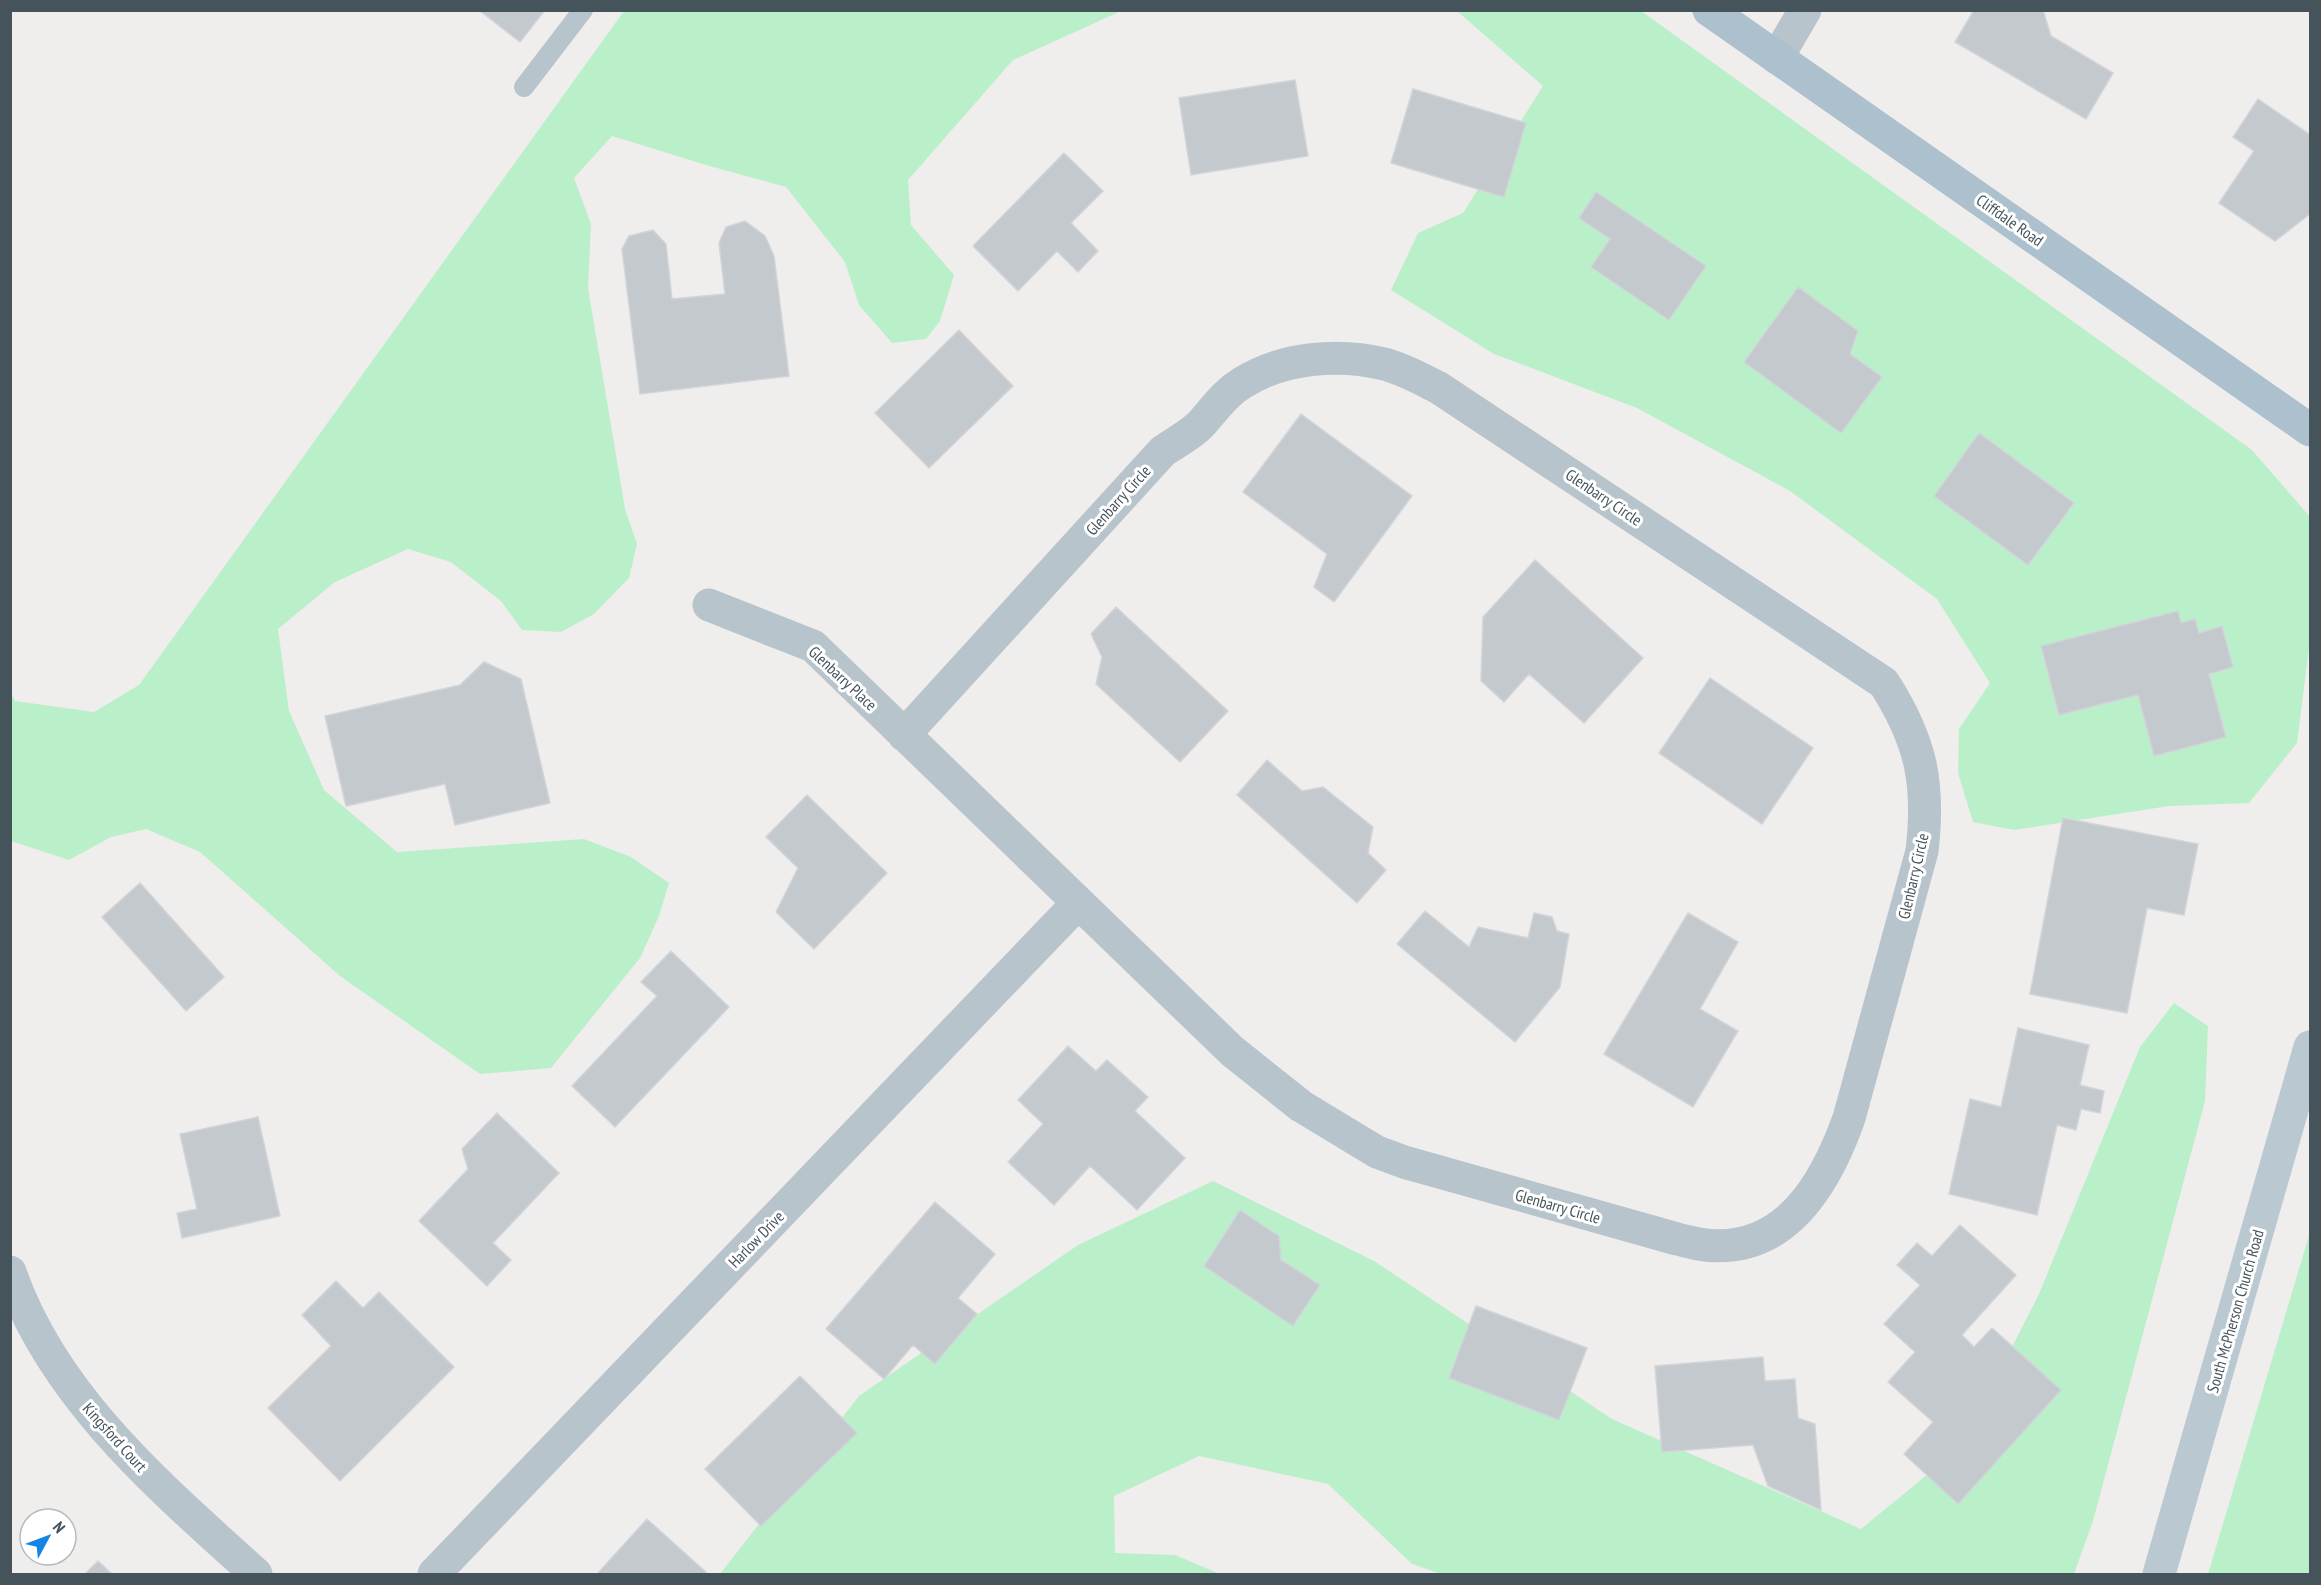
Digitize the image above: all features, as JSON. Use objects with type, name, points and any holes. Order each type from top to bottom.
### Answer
[{"type":"main road","name":"Cliffdale Road","points":[[1709,10],[2310,430]]},
{"type":"main road","name":"South McPherson Church Road","points":[[2159,1575],[2310,1047]]},
{"type":"street","points":[[1777,58],[1805,10]]},
{"type":"street","name":"Glenbarry Circle","points":[[1327,358],[1356,359],[1395,368],[1413,374],[1439,388],[1884,683],[1900,708],[1912,734],[1921,763],[1926,792],[1926,821],[1922,851],[1849,1118],[1838,1148],[1825,1176],[1809,1200],[1788,1221],[1763,1236],[1735,1245],[1705,1245],[1677,1239],[1404,1162],[1377,1152],[1301,1106],[1232,1051],[1078,903],[904,735],[1163,451],[1199,426],[1219,400],[1243,383],[1269,370],[1297,362],[1327,358]]},
{"type":"street","name":"Glenbarry Place","points":[[709,605],[813,646],[904,735]]},
{"type":"street","name":"Harlow Drive","points":[[434,1575],[1078,903]]},
{"type":"street","name":"Kingsford Court","points":[[10,1272],[18,1295],[46,1347],[79,1396],[158,1484],[256,1575]]},
{"type":"lane","points":[[524,87],[583,10]]},
{"type":"green space","points":[[624,11],[1121,11],[1013,60],[908,180],[911,225],[954,275],[940,321],[926,339],[892,343],[859,305],[845,262],[786,187],[612,136],[574,178],[591,224],[588,288],[625,509],[637,544],[629,578],[594,614],[561,632],[522,630],[501,601],[451,562],[408,549],[335,582],[278,629],[289,711],[324,790],[397,852],[584,839],[631,857],[669,883],[659,916],[640,958],[551,1068],[480,1074],[340,976],[200,852],[146,829],[111,837],[69,860],[11,841],[11,693],[15,701],[94,712],[139,685]]},
{"type":"green space","points":[[1457,11],[1641,11],[2252,450],[2310,517],[2310,640],[2297,743],[2249,803],[2169,806],[2014,830],[1973,822],[1958,773],[1959,729],[1990,683],[1937,599],[1790,491],[1637,408],[1494,354],[1391,290],[1418,233],[1463,213],[1543,86]]},
{"type":"green space","points":[[2174,1003],[2208,1026],[2205,1101],[2093,1521],[2074,1574],[1441,1574],[1412,1564],[1328,1484],[1199,1456],[1114,1496],[1115,1553],[1175,1555],[1220,1574],[720,1574],[859,1396],[1078,1245],[1213,1181],[1374,1261],[1612,1419],[1861,1529],[1961,1447],[2039,1294],[2140,1047]]},
{"type":"green space","points":[[2310,1232],[2310,1574],[2208,1574]]},
{"type":"building","points":[[479,10],[545,10],[520,42]]},
{"type":"building","points":[[1974,10],[2043,10],[2051,36],[2113,73],[2086,119],[1955,42]]},
{"type":"building","points":[[1295,80],[1308,156],[1191,175],[1179,98]]},
{"type":"building","points":[[1413,89],[1526,123],[1504,197],[1391,163]]},
{"type":"building","points":[[2258,99],[2309,134],[2310,132],[2310,214],[2275,241],[2219,203],[2254,151],[2233,137]]},
{"type":"building","points":[[1064,153],[1103,191],[1071,223],[1098,251],[1078,272],[1057,251],[1018,291],[973,246]]},
{"type":"building","points":[[1596,192],[1706,266],[1669,320],[1591,267],[1610,239],[1579,218]]},
{"type":"building","points":[[745,221],[765,236],[774,256],[789,376],[640,394],[622,249],[629,236],[653,230],[666,244],[672,299],[725,294],[719,243],[726,227]]},
{"type":"building","points":[[1798,287],[1858,331],[1850,354],[1882,377],[1841,433],[1744,362]]},
{"type":"building","points":[[959,330],[1013,386],[929,468],[875,413]]},
{"type":"building","points":[[1301,414],[1412,496],[1334,602],[1314,587],[1327,554],[1243,492]]},
{"type":"building","points":[[1979,433],[2074,503],[2028,565],[1934,496]]},
{"type":"building","points":[[1535,560],[1643,658],[1584,723],[1529,674],[1504,702],[1481,681],[1483,617]]},
{"type":"building","points":[[1116,607],[1228,711],[1180,762],[1096,684],[1102,657],[1091,634]]},
{"type":"building","points":[[2178,611],[2181,623],[2195,619],[2199,633],[2222,626],[2233,667],[2209,674],[2226,737],[2154,756],[2138,695],[2059,715],[2041,646]]},
{"type":"building","points":[[484,662],[521,679],[550,803],[455,825],[445,784],[346,806],[325,716],[460,685]]},
{"type":"building","points":[[1710,678],[1813,748],[1762,824],[1659,753]]},
{"type":"building","points":[[1267,760],[1302,791],[1323,787],[1373,827],[1368,853],[1386,870],[1357,903],[1237,795]]},
{"type":"building","points":[[807,795],[887,873],[814,949],[776,912],[798,868],[766,837]]},
{"type":"building","points":[[2063,818],[2198,844],[2184,915],[2147,908],[2127,1013],[2030,994]]},
{"type":"building","points":[[140,883],[224,977],[186,1011],[102,917]]},
{"type":"building","points":[[1425,911],[1469,947],[1478,927],[1528,938],[1534,913],[1552,917],[1557,931],[1569,934],[1560,987],[1515,1042],[1397,944]]},
{"type":"building","points":[[1688,913],[1738,942],[1700,1009],[1738,1031],[1693,1107],[1604,1054]]},
{"type":"building","points":[[671,951],[729,1007],[615,1127],[572,1086],[657,996],[641,982]]},
{"type":"building","points":[[2018,1028],[2089,1045],[2080,1085],[2104,1091],[2100,1113],[2081,1109],[2076,1130],[2057,1125],[2037,1215],[1949,1194],[1970,1099],[2001,1107]]},
{"type":"building","points":[[1068,1046],[1096,1071],[1107,1060],[1148,1097],[1135,1111],[1185,1158],[1137,1210],[1090,1166],[1054,1205],[1008,1162],[1043,1124],[1018,1100]]},
{"type":"building","points":[[497,1113],[559,1173],[493,1243],[511,1260],[487,1286],[419,1221],[468,1169],[462,1149]]},
{"type":"building","points":[[258,1117],[280,1216],[182,1238],[177,1213],[197,1209],[180,1134]]},
{"type":"building","points":[[935,1202],[995,1254],[958,1298],[977,1314],[935,1364],[913,1345],[884,1379],[826,1329]]},
{"type":"building","points":[[1240,1210],[1279,1236],[1281,1260],[1320,1285],[1293,1326],[1204,1266]]},
{"type":"building","points":[[1960,1225],[2016,1275],[1962,1335],[1974,1347],[1992,1328],[2061,1390],[1958,1504],[1904,1454],[1933,1422],[1888,1382],[1915,1352],[1884,1324],[1920,1285],[1897,1265],[1917,1243],[1932,1256]]},
{"type":"building","points":[[336,1281],[363,1308],[379,1292],[454,1367],[340,1481],[268,1408],[331,1346],[302,1315]]},
{"type":"building","points":[[1476,1306],[1587,1348],[1559,1420],[1449,1378]]},
{"type":"building","points":[[1763,1357],[1765,1381],[1795,1379],[1798,1418],[1815,1424],[1821,1510],[1768,1486],[1753,1445],[1662,1452],[1655,1366]]},
{"type":"building","points":[[800,1376],[857,1433],[761,1526],[705,1469]]},
{"type":"building","points":[[647,1519],[708,1574],[597,1574]]},
{"type":"building","points":[[98,1561],[112,1574],[85,1574]]}]
